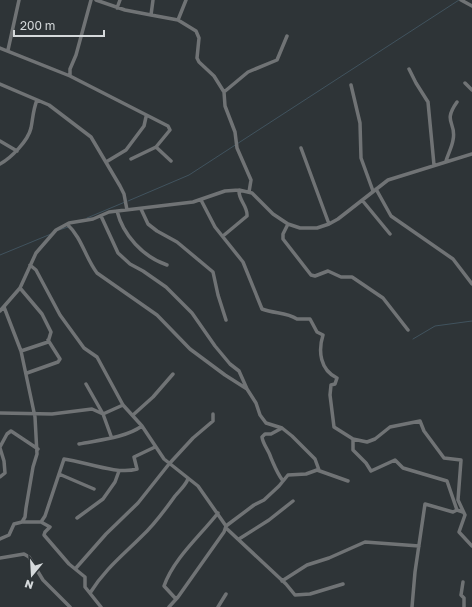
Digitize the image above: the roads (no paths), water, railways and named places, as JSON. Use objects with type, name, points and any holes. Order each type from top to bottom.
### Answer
[{"type":"street","points":[[8,50],[19,0]]},
{"type":"street","points":[[70,76],[70,69],[76,55],[91,0]]},
{"type":"street","points":[[96,0],[117,8],[178,20],[196,31],[199,38],[197,58],[199,62],[214,76],[224,92],[225,106],[235,132],[237,148],[251,180],[249,192]]},
{"type":"street","points":[[117,8],[120,0]]},
{"type":"street","points":[[151,15],[153,0]]},
{"type":"street","points":[[178,20],[186,0]]},
{"type":"street","points":[[461,0],[472,6]]},
{"type":"street","points":[[224,92],[248,72],[277,60],[287,36]]},
{"type":"street","points":[[0,48],[70,76],[146,117],[168,126],[170,130],[156,147],[131,159]]},
{"type":"street","points":[[409,69],[428,102],[434,165]]},
{"type":"street","points":[[465,83],[470,86],[472,90]]},
{"type":"street","points":[[0,84],[49,105],[91,137],[124,194],[127,210]]},
{"type":"street","points":[[351,85],[360,123],[361,158],[375,190],[391,216],[453,259],[472,284]]},
{"type":"street","points":[[0,164],[17,151],[30,130],[33,110],[37,100]]},
{"type":"street","points":[[446,161],[453,142],[454,132],[449,119],[450,112],[457,102]]},
{"type":"street","points":[[106,162],[126,150],[144,126],[146,117]]},
{"type":"street","points":[[0,141],[17,151]]},
{"type":"street","points":[[156,147],[171,161]]},
{"type":"street","points":[[301,148],[329,224]]},
{"type":"street","points":[[0,310],[20,288],[36,253],[56,230],[67,224],[117,211],[201,200],[224,191],[239,190],[249,192],[288,224],[310,228],[329,224],[393,178],[472,154]]},
{"type":"street","points":[[223,236],[247,216],[247,210],[239,195],[239,190]]},
{"type":"street","points":[[201,200],[215,227],[243,262],[262,308],[274,313],[290,314],[297,320],[310,319],[316,332],[323,335],[320,345],[321,361],[330,375],[337,378],[335,384],[331,385],[330,395],[334,427],[353,439],[367,442],[374,439],[390,427],[420,421],[424,431],[444,458],[461,460],[458,500],[464,519],[459,532],[472,546]]},
{"type":"street","points":[[362,200],[390,234]]},
{"type":"street","points":[[141,209],[148,224],[157,231],[177,242],[213,272],[226,320]]},
{"type":"street","points":[[117,211],[120,223],[136,246],[158,262],[167,265]]},
{"type":"street","points":[[101,216],[118,253],[130,264],[166,287],[192,313],[215,346],[230,364],[239,371],[247,389],[256,403],[260,415],[266,423],[282,428],[292,436],[315,459],[319,470]]},
{"type":"street","points":[[67,224],[80,239],[96,273],[158,315],[190,349],[247,389]]},
{"type":"street","points":[[288,224],[283,234],[284,238],[311,275],[315,276],[328,271],[341,277],[352,277],[383,298],[408,330]]},
{"type":"street","points":[[30,265],[36,270],[60,315],[84,348],[97,357],[123,405],[142,426],[155,447],[169,464],[198,486],[218,513],[226,527],[295,595],[310,594],[343,584]]},
{"type":"street","points":[[20,288],[33,302],[48,324],[51,332],[48,342],[21,350]]},
{"type":"street","points":[[4,307],[21,350],[35,413],[38,449],[27,502],[26,517],[22,522]]},
{"type":"street","points":[[27,373],[58,362],[60,359],[48,340]]},
{"type":"street","points":[[133,415],[158,392],[173,374]]},
{"type":"street","points":[[86,384],[103,414],[110,436]]},
{"type":"street","points":[[0,413],[52,414],[92,409],[103,414],[123,405]]},
{"type":"street","points":[[76,568],[106,534],[138,504],[169,464],[193,438],[213,420],[213,414]]},
{"type":"street","points":[[79,444],[110,436],[126,434],[142,426]]},
{"type":"street","points":[[282,428],[271,434],[265,434],[262,437],[263,444],[271,457],[274,469],[283,481]]},
{"type":"street","points":[[0,477],[5,473],[4,461],[0,448],[7,434],[11,431],[38,449]]},
{"type":"street","points":[[353,439],[353,450],[366,463],[371,471],[395,460],[403,468],[447,481],[457,510]]},
{"type":"street","points":[[41,522],[46,516],[64,458],[118,471],[129,472],[138,469],[134,457],[155,447]]},
{"type":"street","points":[[169,607],[226,527],[254,505],[264,500],[288,475],[319,470],[348,481]]},
{"type":"street","points":[[77,518],[103,499],[115,482],[118,471]]},
{"type":"street","points":[[59,474],[94,489]]},
{"type":"street","points":[[90,592],[118,556],[144,534],[169,506],[176,495],[184,487],[188,479]]},
{"type":"street","points":[[239,539],[269,520],[293,501]]},
{"type":"street","points":[[412,607],[413,588],[425,504],[453,512],[457,510],[463,512]]},
{"type":"street","points":[[176,599],[164,586],[166,580],[177,563],[218,513]]},
{"type":"street","points":[[0,539],[9,535],[14,524],[22,522],[41,522],[50,527],[44,532],[44,535],[69,564],[85,576],[85,587],[101,607]]},
{"type":"street","points":[[282,581],[308,565],[329,558],[365,542],[419,546]]},
{"type":"street","points":[[0,558],[24,554],[28,557],[43,580],[70,607]]},
{"type":"street","points":[[464,582],[461,595],[464,598],[464,607]]},
{"type":"street","points":[[218,607],[226,594]]},
{"type":"waterway","points":[[128,201],[189,175],[459,0]]},
{"type":"waterway","points":[[87,218],[125,202]]},
{"type":"waterway","points":[[59,230],[68,227]]},
{"type":"waterway","points":[[0,255],[51,234]]},
{"type":"waterway","points":[[413,339],[435,326],[472,321]]}]
